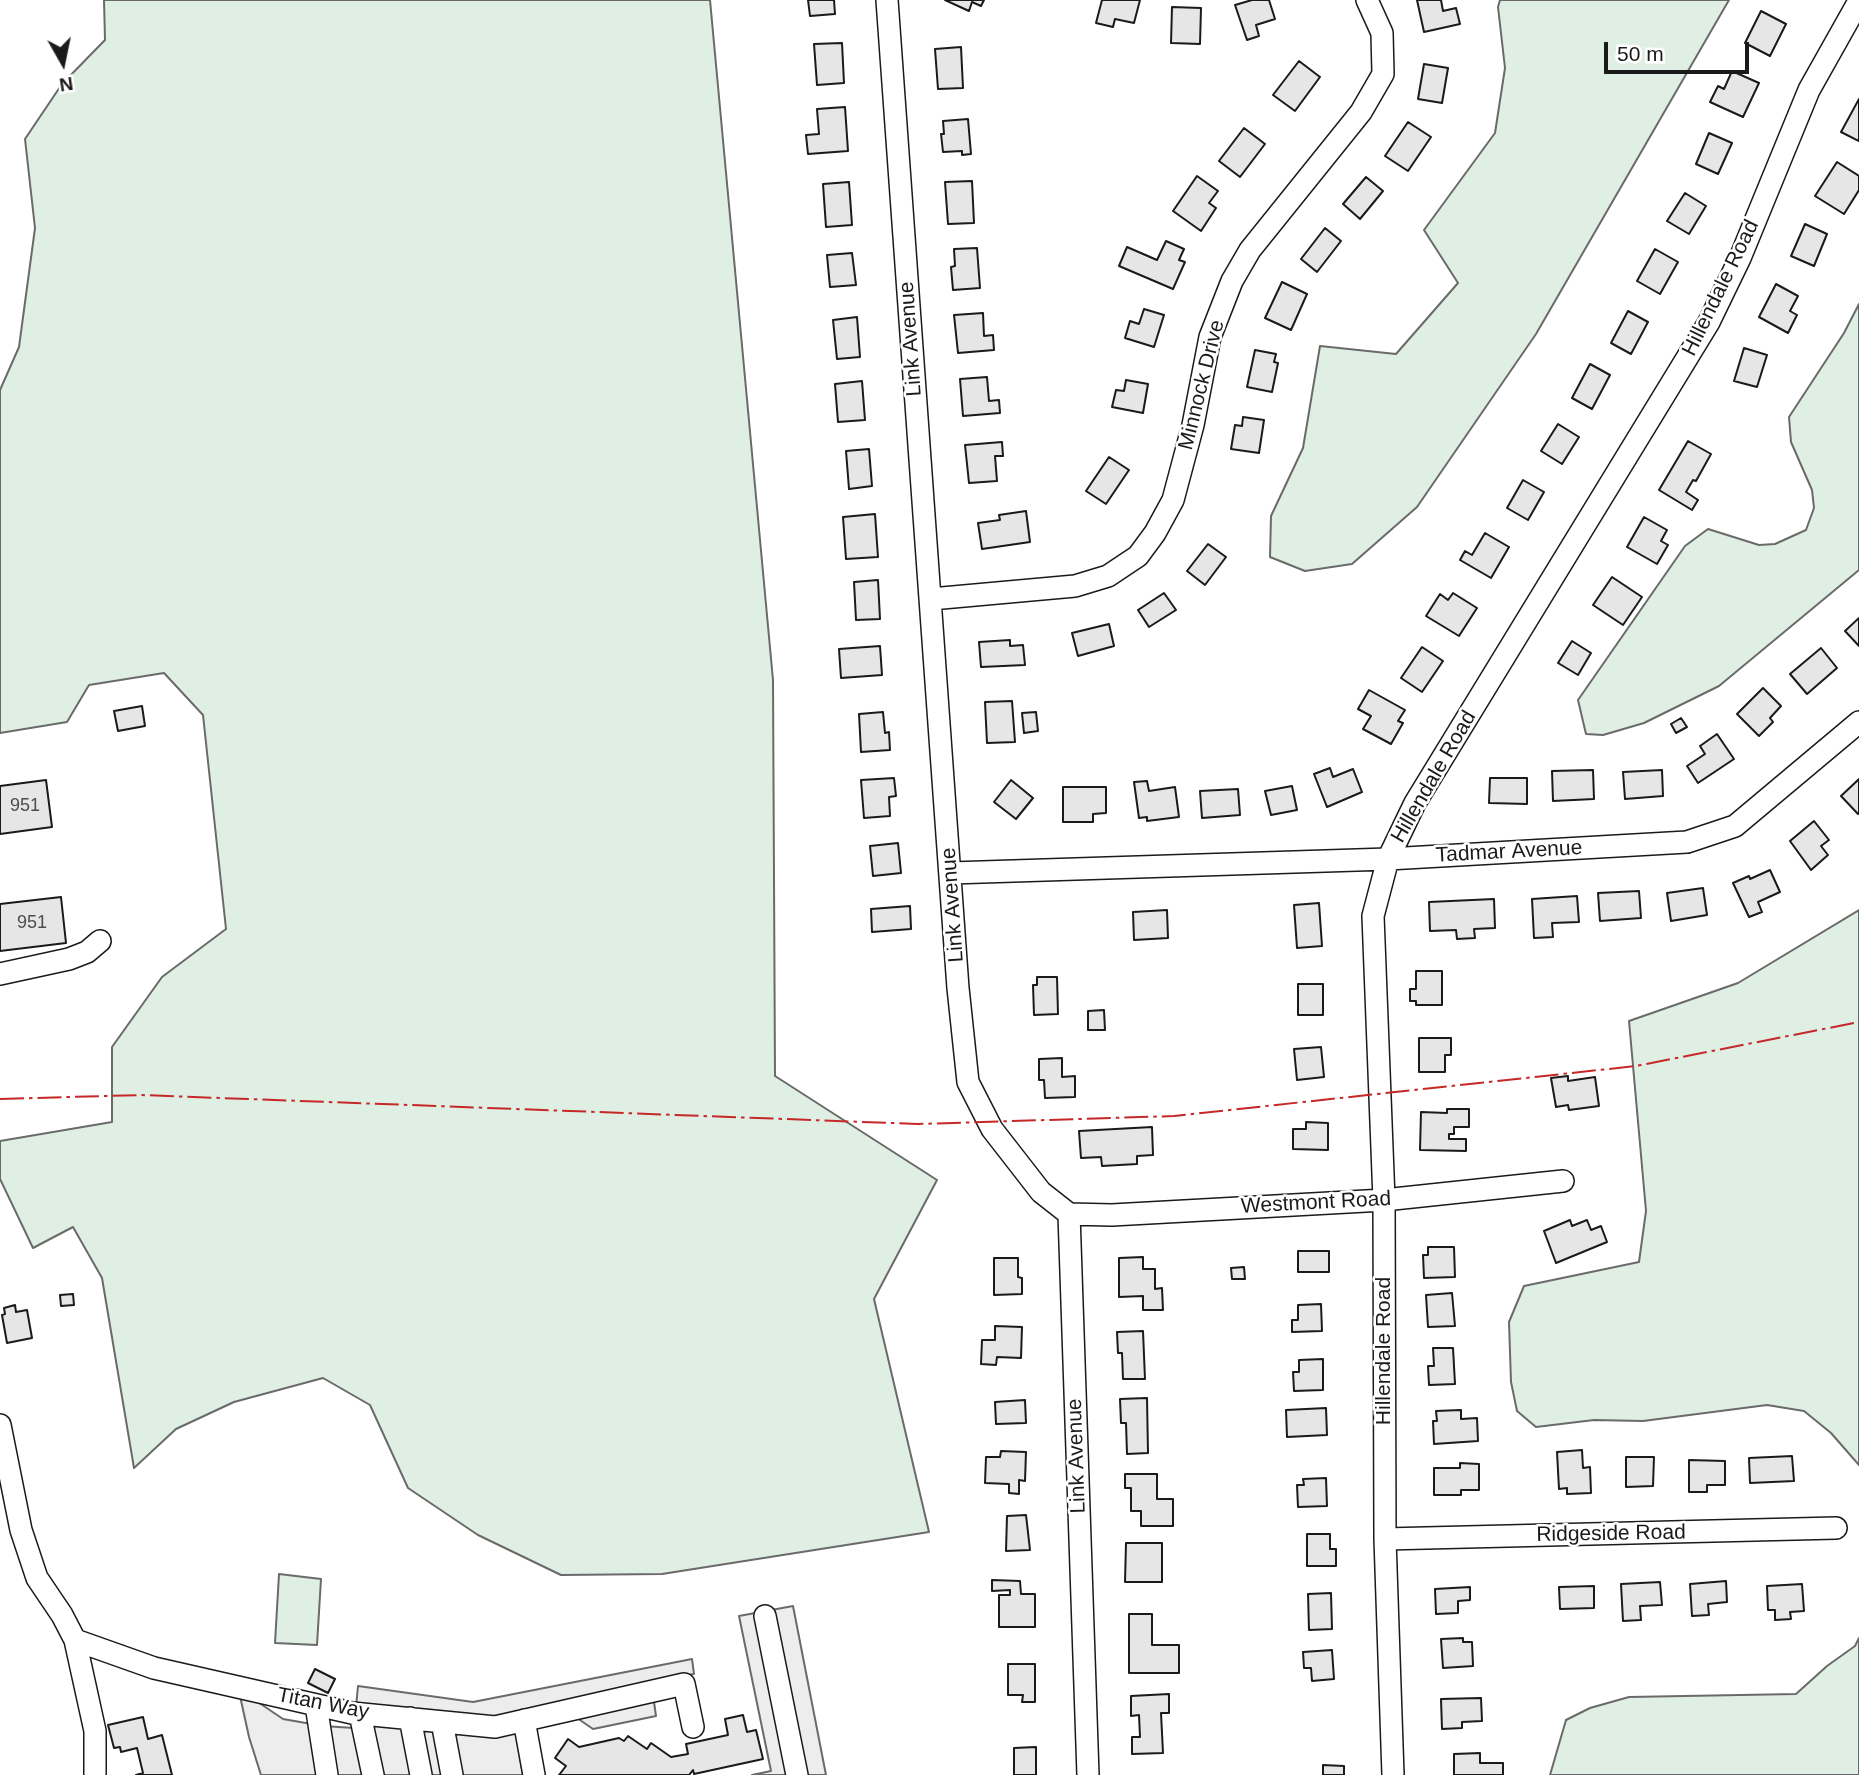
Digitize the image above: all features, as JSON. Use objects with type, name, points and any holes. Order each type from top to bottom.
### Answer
[{"type":"street","name":"Link Avenue","points":[[887,0],[958,988],[968,1082],[992,1129],[1041,1192],[1069,1214],[1088,1775]]},
{"type":"street","name":"Minnock Drive","points":[[931,598],[1075,586],[1108,576],[1138,556],[1155,533],[1173,500],[1193,425],[1210,337],[1232,281],[1250,250],[1361,112],[1383,74],[1382,33],[1367,0]]},
{"type":"street","name":"Hillendale Road","points":[[1393,1775],[1385,1539],[1384,1200],[1373,916],[1388,859],[1415,803],[1709,322],[1740,258],[1809,90],[1859,1]]},
{"type":"street","name":"Tadmar Avenue","points":[[951,873],[1388,859],[1687,842],[1735,826],[1859,722]]},
{"type":"street","points":[[0,974],[69,959],[87,952],[100,941]]},
{"type":"street","name":"Westmont Road","points":[[1069,1214],[1112,1215],[1384,1200],[1563,1181]]},
{"type":"street","points":[[0,1425],[22,1530],[37,1578],[75,1640],[89,1693],[95,1731],[95,1775]]},
{"type":"street","name":"Ridgeside Road","points":[[1385,1539],[1836,1528]]},
{"type":"street","points":[[765,1616],[797,1775]]},
{"type":"street","name":"Titan Way","points":[[75,1640],[154,1668],[360,1714],[495,1727],[684,1684],[694,1727]]},
{"type":"street","points":[[316,1704],[327,1775]]},
{"type":"street","points":[[360,1714],[373,1775]]},
{"type":"street","points":[[410,1718],[421,1775]]},
{"type":"street","points":[[524,1720],[534,1775]]},
{"type":"street","points":[[442,1722],[452,1775]]},
{"type":"green space","points":[[104,0],[710,0],[773,680],[775,1076],[937,1180],[874,1299],[929,1532],[662,1574],[561,1575],[478,1535],[408,1488],[370,1405],[323,1378],[234,1402],[176,1429],[134,1468],[102,1278],[73,1227],[33,1248],[0,1179],[0,1141],[112,1122],[112,1047],[162,977],[226,929],[203,715],[164,673],[89,685],[67,722],[0,733],[0,390],[19,347],[35,228],[25,139],[62,84],[105,40]]},
{"type":"green space","points":[[1500,0],[1729,0],[1536,334],[1417,507],[1352,564],[1305,571],[1270,557],[1271,516],[1303,448],[1320,346],[1396,354],[1458,283],[1424,230],[1495,133],[1505,68],[1498,7]]},
{"type":"green space","points":[[1859,304],[1859,570],[1719,686],[1644,723],[1603,735],[1586,734],[1578,700],[1685,546],[1708,529],[1759,545],[1775,544],[1806,530],[1814,508],[1812,490],[1791,442],[1789,417],[1844,333]]},
{"type":"green space","points":[[1859,910],[1859,1465],[1831,1433],[1804,1411],[1767,1405],[1643,1421],[1594,1420],[1536,1427],[1517,1411],[1511,1382],[1509,1322],[1524,1286],[1639,1262],[1646,1211],[1629,1021],[1738,983]]},
{"type":"green space","points":[[279,1574],[321,1579],[317,1645],[275,1643]]},
{"type":"green space","points":[[1859,1638],[1859,1775],[1550,1775],[1566,1720],[1590,1708],[1629,1697],[1796,1694],[1827,1666],[1855,1646]]},
{"type":"shaded area","points":[[793,1606],[826,1775],[752,1775],[771,1771],[739,1616]]},
{"type":"shaded area","points":[[692,1659],[694,1674],[651,1681],[656,1716],[593,1729],[577,1718],[515,1729],[523,1775],[261,1775],[240,1696],[249,1696],[283,1719],[354,1728],[358,1686],[473,1702]]},
{"type":"building","points":[[808,0],[834,0],[835,14],[810,16]]},
{"type":"building","points":[[945,0],[984,0],[981,6],[972,2],[969,11]]},
{"type":"building","points":[[1102,0],[1140,0],[1134,23],[1115,19],[1113,27],[1096,23]]},
{"type":"building","points":[[1252,0],[1269,0],[1275,19],[1256,25],[1259,36],[1247,40],[1235,5]]},
{"type":"building","points":[[1417,0],[1441,0],[1443,11],[1456,8],[1460,24],[1424,32]]},
{"type":"building","points":[[1172,7],[1201,8],[1200,44],[1171,43]]},
{"type":"building","points":[[1761,11],[1786,24],[1770,56],[1745,43]]},
{"type":"building","points":[[842,43],[844,83],[817,85],[814,44]]},
{"type":"building","points":[[961,47],[963,88],[938,89],[935,49]]},
{"type":"building","points":[[1299,61],[1320,77],[1295,111],[1273,95]]},
{"type":"building","points":[[1424,64],[1448,68],[1442,103],[1418,99]]},
{"type":"building","points":[[1732,71],[1759,83],[1743,117],[1710,102],[1718,86],[1724,89]]},
{"type":"building","points":[[1859,99],[1859,141],[1841,132]]},
{"type":"building","points":[[845,107],[848,151],[808,154],[806,135],[819,134],[817,109]]},
{"type":"building","points":[[968,119],[971,154],[962,155],[962,151],[943,152],[943,121]]},
{"type":"building","points":[[1408,122],[1431,137],[1408,171],[1385,156]]},
{"type":"building","points":[[1244,128],[1265,144],[1240,177],[1219,161]]},
{"type":"building","points":[[1709,133],[1732,143],[1718,174],[1696,164]]},
{"type":"building","points":[[1837,162],[1859,176],[1859,190],[1844,214],[1815,196]]},
{"type":"building","points":[[1197,176],[1218,191],[1209,203],[1216,208],[1201,231],[1173,211]]},
{"type":"building","points":[[1366,177],[1383,191],[1360,219],[1343,204]]},
{"type":"building","points":[[972,181],[974,223],[948,224],[945,182]]},
{"type":"building","points":[[849,182],[852,225],[826,227],[823,184]]},
{"type":"building","points":[[1685,193],[1706,206],[1689,234],[1667,221]]},
{"type":"building","points":[[1805,224],[1827,234],[1814,266],[1791,256]]},
{"type":"building","points":[[1325,228],[1341,241],[1317,272],[1301,259]]},
{"type":"building","points":[[1166,241],[1184,249],[1179,260],[1185,262],[1173,289],[1119,266],[1127,247],[1157,260]]},
{"type":"building","points":[[977,248],[980,288],[953,290],[951,267],[955,266],[954,249]]},
{"type":"building","points":[[1655,249],[1678,262],[1660,294],[1637,281]]},
{"type":"building","points":[[852,253],[856,285],[830,287],[827,255]]},
{"type":"building","points":[[1282,282],[1307,294],[1291,330],[1265,318]]},
{"type":"building","points":[[1776,284],[1798,296],[1790,311],[1797,315],[1788,333],[1759,317]]},
{"type":"building","points":[[1144,309],[1164,315],[1154,347],[1125,338],[1130,321],[1139,324]]},
{"type":"building","points":[[1628,311],[1648,322],[1631,354],[1611,343]]},
{"type":"building","points":[[983,313],[984,336],[993,335],[994,350],[958,353],[954,315]]},
{"type":"building","points":[[857,317],[860,357],[837,359],[833,320]]},
{"type":"building","points":[[1744,348],[1767,355],[1757,387],[1734,381]]},
{"type":"building","points":[[1255,350],[1276,354],[1274,362],[1278,363],[1272,392],[1247,387]]},
{"type":"building","points":[[1590,364],[1610,375],[1592,409],[1572,398]]},
{"type":"building","points":[[987,377],[989,401],[999,400],[1000,413],[963,416],[960,379]]},
{"type":"building","points":[[1126,380],[1148,384],[1143,413],[1112,407],[1116,390],[1124,391]]},
{"type":"building","points":[[862,381],[865,420],[838,422],[835,384]]},
{"type":"building","points":[[1243,417],[1264,420],[1259,453],[1231,449],[1235,425],[1242,426]]},
{"type":"building","points":[[1558,424],[1579,437],[1562,464],[1541,451]]},
{"type":"building","points":[[1688,441],[1711,454],[1696,481],[1693,480],[1686,492],[1698,500],[1692,510],[1659,490]]},
{"type":"building","points":[[1002,442],[1003,456],[995,456],[997,481],[969,483],[965,445]]},
{"type":"building","points":[[869,449],[872,486],[849,489],[846,451]]},
{"type":"building","points":[[1109,457],[1129,470],[1106,504],[1086,491]]},
{"type":"building","points":[[1523,480],[1544,492],[1528,520],[1507,508]]},
{"type":"building","points":[[1026,511],[1030,542],[982,549],[978,523],[1000,520],[999,515]]},
{"type":"building","points":[[875,514],[878,557],[846,559],[843,517]]},
{"type":"building","points":[[1644,517],[1667,530],[1661,541],[1668,545],[1657,564],[1627,547]]},
{"type":"building","points":[[1485,533],[1509,547],[1491,578],[1460,560],[1465,551],[1472,555]]},
{"type":"building","points":[[1208,544],[1226,557],[1205,585],[1187,571]]},
{"type":"building","points":[[1612,577],[1642,597],[1623,625],[1593,605]]},
{"type":"building","points":[[878,580],[880,619],[856,620],[854,582]]},
{"type":"building","points":[[1164,593],[1176,610],[1149,627],[1138,610]]},
{"type":"building","points":[[1453,593],[1477,608],[1459,636],[1426,616],[1440,594],[1448,600]]},
{"type":"building","points":[[1859,618],[1859,646],[1845,631]]},
{"type":"building","points":[[1109,624],[1114,646],[1078,656],[1072,633]]},
{"type":"building","points":[[1010,640],[1010,646],[1023,645],[1025,665],[981,667],[979,642]]},
{"type":"building","points":[[1572,641],[1591,653],[1578,675],[1558,663]]},
{"type":"building","points":[[880,646],[882,675],[841,678],[839,649]]},
{"type":"building","points":[[1422,647],[1443,661],[1422,692],[1401,678]]},
{"type":"building","points":[[1821,648],[1837,668],[1807,694],[1790,674]]},
{"type":"building","points":[[1763,688],[1781,706],[1770,718],[1773,722],[1759,736],[1737,714]]},
{"type":"building","points":[[1369,690],[1405,710],[1398,721],[1403,723],[1391,744],[1363,729],[1371,716],[1358,709]]},
{"type":"building","points":[[1012,701],[1015,742],[987,743],[985,702]]},
{"type":"building","points":[[142,706],[145,726],[118,731],[114,711]]},
{"type":"building","points":[[883,712],[885,733],[889,732],[890,750],[861,752],[859,714]]},
{"type":"building","points":[[1036,712],[1038,731],[1024,733],[1022,713]]},
{"type":"building","points":[[1681,718],[1687,727],[1676,733],[1671,724]]},
{"type":"building","points":[[1717,734],[1734,759],[1698,783],[1687,766],[1705,754],[1700,746]]},
{"type":"building","points":[[1330,768],[1333,777],[1353,769],[1362,792],[1327,807],[1314,774]]},
{"type":"building","points":[[1593,770],[1594,799],[1553,801],[1552,771]]},
{"type":"building","points":[[1662,770],[1663,796],[1625,799],[1623,772]]},
{"type":"building","points":[[894,778],[896,796],[889,797],[890,816],[864,818],[861,780]]},
{"type":"building","points":[[1490,778],[1527,778],[1527,804],[1489,803]]},
{"type":"building","points":[[1859,779],[1859,813],[1858,814],[1841,796]]},
{"type":"building","points":[[46,780],[52,827],[0,834],[0,786]]},
{"type":"building","points":[[1011,780],[1033,798],[1016,819],[994,802]]},
{"type":"building","points":[[1147,781],[1149,791],[1175,787],[1179,817],[1147,821],[1147,817],[1139,818],[1134,782]]},
{"type":"building","points":[[1292,786],[1297,810],[1271,815],[1265,791]]},
{"type":"building","points":[[1063,787],[1106,787],[1106,813],[1093,814],[1093,822],[1063,822]]},
{"type":"building","points":[[1238,789],[1240,815],[1202,818],[1200,791]]},
{"type":"building","points":[[1814,821],[1829,840],[1821,846],[1828,855],[1811,870],[1790,841]]},
{"type":"building","points":[[898,843],[901,873],[873,876],[870,846]]},
{"type":"building","points":[[1770,870],[1780,892],[1758,902],[1762,912],[1749,917],[1733,883]]},
{"type":"building","points":[[1703,888],[1707,915],[1671,921],[1667,893]]},
{"type":"building","points":[[1639,891],[1641,918],[1600,921],[1598,893]]},
{"type":"building","points":[[1577,896],[1579,922],[1552,923],[1553,937],[1534,938],[1532,899]]},
{"type":"building","points":[[61,897],[66,943],[0,951],[0,904]]},
{"type":"building","points":[[1494,899],[1495,928],[1474,929],[1475,938],[1457,939],[1456,930],[1430,931],[1429,902]]},
{"type":"building","points":[[1319,903],[1322,946],[1297,948],[1294,905]]},
{"type":"building","points":[[910,906],[911,929],[872,932],[871,909]]},
{"type":"building","points":[[1167,910],[1168,938],[1134,940],[1133,912]]},
{"type":"building","points":[[1416,971],[1442,971],[1442,1005],[1416,1005],[1416,1001],[1410,1001],[1410,989],[1416,989]]},
{"type":"building","points":[[1037,977],[1057,977],[1058,1014],[1034,1015],[1033,985],[1037,985]]},
{"type":"building","points":[[1298,984],[1323,984],[1323,1015],[1298,1015]]},
{"type":"building","points":[[1104,1010],[1105,1030],[1088,1030],[1088,1011]]},
{"type":"building","points":[[1419,1038],[1451,1038],[1451,1055],[1445,1055],[1445,1072],[1419,1072]]},
{"type":"building","points":[[1321,1047],[1324,1077],[1297,1080],[1294,1049]]},
{"type":"building","points":[[1062,1058],[1062,1077],[1075,1076],[1075,1097],[1045,1098],[1044,1080],[1039,1080],[1039,1059]]},
{"type":"building","points":[[1568,1076],[1568,1081],[1595,1077],[1599,1106],[1569,1110],[1568,1105],[1556,1107],[1551,1078]]},
{"type":"building","points":[[1447,1109],[1469,1109],[1469,1127],[1454,1127],[1454,1134],[1449,1134],[1449,1139],[1466,1139],[1466,1151],[1420,1150],[1421,1112],[1447,1113]]},
{"type":"building","points":[[1306,1122],[1328,1123],[1328,1150],[1293,1149],[1293,1129],[1306,1129]]},
{"type":"building","points":[[1152,1127],[1153,1155],[1137,1156],[1137,1164],[1102,1166],[1101,1157],[1081,1158],[1079,1131]]},
{"type":"building","points":[[1570,1220],[1572,1226],[1587,1220],[1591,1230],[1601,1226],[1607,1242],[1556,1263],[1544,1231]]},
{"type":"building","points":[[1428,1247],[1454,1247],[1455,1277],[1424,1278],[1423,1255],[1428,1255]]},
{"type":"building","points":[[1298,1251],[1329,1251],[1329,1272],[1298,1272]]},
{"type":"building","points":[[1143,1257],[1143,1269],[1155,1269],[1155,1289],[1162,1288],[1163,1310],[1143,1310],[1143,1296],[1119,1297],[1119,1258]]},
{"type":"building","points":[[994,1258],[1018,1258],[1022,1294],[994,1295]]},
{"type":"building","points":[[1244,1267],[1245,1279],[1232,1279],[1231,1268]]},
{"type":"building","points":[[1452,1293],[1455,1326],[1428,1327],[1426,1295]]},
{"type":"building","points":[[73,1294],[74,1305],[61,1306],[60,1295]]},
{"type":"building","points":[[1321,1304],[1322,1331],[1292,1332],[1292,1320],[1298,1320],[1298,1305]]},
{"type":"building","points":[[15,1305],[16,1312],[27,1310],[32,1338],[7,1343],[2,1315],[5,1314],[4,1308]]},
{"type":"building","points":[[995,1326],[1022,1327],[1021,1358],[997,1357],[996,1365],[981,1364],[982,1340],[995,1340]]},
{"type":"building","points":[[1143,1331],[1145,1379],[1123,1379],[1122,1353],[1118,1353],[1117,1332]]},
{"type":"building","points":[[1433,1348],[1453,1348],[1455,1384],[1429,1385],[1428,1366],[1434,1366]]},
{"type":"building","points":[[1323,1359],[1323,1390],[1294,1391],[1293,1372],[1299,1372],[1299,1360]]},
{"type":"building","points":[[1147,1398],[1148,1453],[1127,1454],[1126,1423],[1121,1423],[1120,1399]]},
{"type":"building","points":[[1025,1400],[1026,1423],[996,1424],[995,1402]]},
{"type":"building","points":[[1326,1408],[1327,1435],[1287,1437],[1286,1410]]},
{"type":"building","points":[[1461,1410],[1461,1419],[1477,1418],[1478,1441],[1434,1444],[1433,1421],[1437,1421],[1436,1411]]},
{"type":"building","points":[[1582,1450],[1583,1468],[1590,1467],[1591,1493],[1567,1494],[1567,1488],[1559,1489],[1557,1452]]},
{"type":"building","points":[[1001,1451],[1026,1452],[1025,1481],[1019,1480],[1019,1494],[1009,1493],[1009,1484],[985,1483],[986,1457],[1000,1457]]},
{"type":"building","points":[[1792,1456],[1794,1481],[1750,1483],[1749,1458]]},
{"type":"building","points":[[1626,1457],[1654,1457],[1653,1486],[1626,1487]]},
{"type":"building","points":[[1689,1460],[1725,1461],[1725,1485],[1707,1485],[1707,1492],[1689,1492]]},
{"type":"building","points":[[1460,1463],[1479,1464],[1479,1490],[1461,1490],[1461,1495],[1434,1495],[1434,1468],[1460,1468]]},
{"type":"building","points":[[1125,1474],[1157,1474],[1157,1499],[1173,1499],[1173,1526],[1141,1526],[1141,1511],[1131,1511],[1131,1488],[1125,1488]]},
{"type":"building","points":[[1326,1478],[1327,1506],[1298,1507],[1297,1485],[1304,1485],[1303,1479]]},
{"type":"building","points":[[1026,1515],[1030,1550],[1006,1551],[1007,1516]]},
{"type":"building","points":[[1307,1534],[1330,1534],[1330,1549],[1336,1549],[1336,1566],[1307,1566]]},
{"type":"building","points":[[1126,1543],[1162,1543],[1162,1582],[1125,1582]]},
{"type":"building","points":[[992,1580],[1020,1581],[1021,1594],[1035,1594],[1035,1627],[999,1627],[999,1595],[1010,1595],[1010,1590],[992,1591]]},
{"type":"building","points":[[1726,1581],[1727,1602],[1708,1604],[1709,1615],[1692,1616],[1690,1584]]},
{"type":"building","points":[[1660,1582],[1662,1605],[1640,1606],[1641,1620],[1623,1621],[1621,1584]]},
{"type":"building","points":[[1802,1584],[1804,1611],[1790,1612],[1791,1619],[1775,1620],[1775,1610],[1768,1610],[1767,1586]]},
{"type":"building","points":[[1594,1586],[1594,1608],[1560,1609],[1559,1587]]},
{"type":"building","points":[[1470,1587],[1470,1600],[1458,1601],[1458,1613],[1436,1614],[1435,1589]]},
{"type":"building","points":[[1331,1593],[1332,1629],[1309,1630],[1308,1594]]},
{"type":"building","points":[[1129,1614],[1152,1614],[1152,1645],[1179,1645],[1179,1673],[1129,1673]]},
{"type":"building","points":[[1463,1638],[1463,1642],[1472,1642],[1473,1666],[1443,1668],[1441,1639]]},
{"type":"building","points":[[1332,1650],[1334,1679],[1312,1681],[1311,1668],[1304,1668],[1303,1652]]},
{"type":"building","points":[[1008,1664],[1035,1664],[1035,1702],[1022,1702],[1023,1695],[1008,1695]]},
{"type":"building","points":[[315,1669],[335,1679],[328,1693],[308,1683]]},
{"type":"building","points":[[1169,1694],[1169,1713],[1161,1713],[1163,1753],[1132,1754],[1132,1737],[1140,1737],[1139,1715],[1131,1716],[1131,1696]]},
{"type":"building","points":[[1481,1698],[1482,1721],[1462,1722],[1462,1728],[1442,1729],[1441,1699]]},
{"type":"building","points":[[743,1715],[747,1732],[756,1730],[763,1759],[694,1774],[693,1770],[689,1775],[559,1775],[566,1766],[555,1758],[568,1739],[579,1747],[619,1738],[624,1741],[628,1736],[647,1749],[651,1743],[671,1757],[688,1754],[686,1744],[728,1735],[725,1719]]},
{"type":"building","points":[[143,1717],[148,1739],[162,1735],[172,1775],[136,1775],[143,1773],[137,1748],[121,1752],[120,1747],[114,1748],[108,1725]]},
{"type":"building","points":[[1036,1747],[1036,1775],[1014,1775],[1014,1748]]},
{"type":"building","points":[[1480,1753],[1480,1763],[1503,1763],[1503,1775],[1454,1775],[1454,1754]]},
{"type":"building","points":[[1323,1765],[1344,1766],[1344,1775],[1323,1775]]},
{"type":"power","points":[[0,1099],[141,1095],[918,1124],[1174,1116],[1636,1066],[1859,1022]]}]
